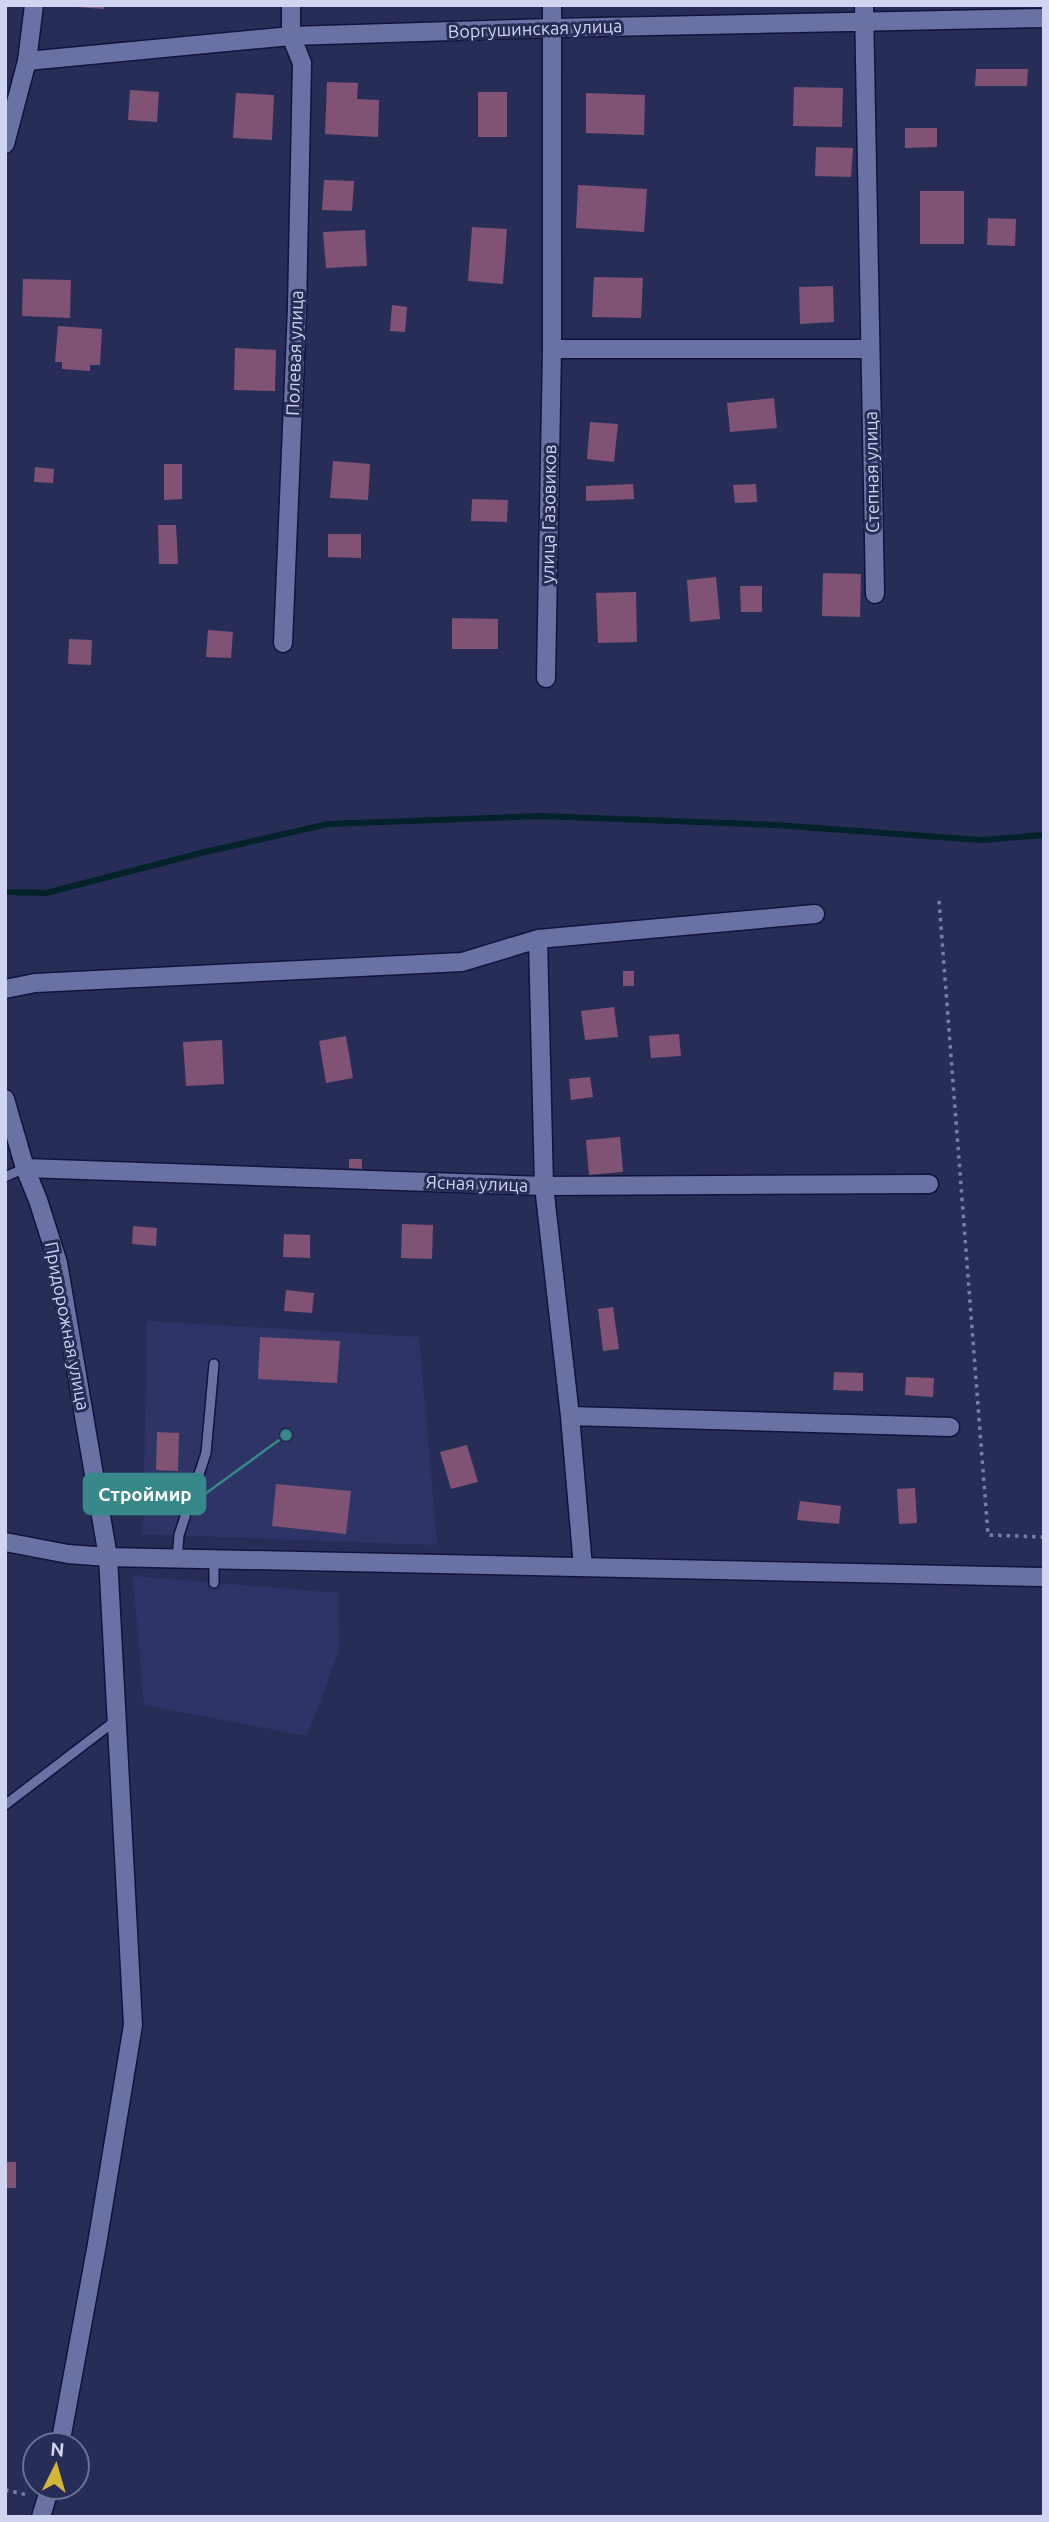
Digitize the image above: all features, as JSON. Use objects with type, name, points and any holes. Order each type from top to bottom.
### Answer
[{"type":"street","points":[[5,144],[27,61],[34,5]]},
{"type":"street","points":[[291,5],[291,36]]},
{"type":"street","name":"улица Газовиков","points":[[545,678],[552,349],[552,5]]},
{"type":"street","name":"Воргушинская улица","points":[[27,61],[291,36],[552,28],[864,13],[1044,18]]},
{"type":"street","name":"Степная улица","points":[[864,13],[876,594]]},
{"type":"street","name":"Полевая улица","points":[[283,643],[298,308],[302,63],[291,36]]},
{"type":"street","points":[[552,349],[869,349]]},
{"type":"street","points":[[5,989],[35,982],[461,962],[538,939],[815,914]]},
{"type":"street","points":[[538,939],[544,1186],[570,1416],[583,1567]]},
{"type":"street","name":"Придорожная улица","points":[[5,1099],[25,1168],[58,1263],[108,1557],[133,2025],[63,2431]]},
{"type":"street","name":"Ясная улица","points":[[25,1168],[544,1186],[929,1184]]},
{"type":"street","points":[[570,1416],[950,1427]]},
{"type":"street","points":[[5,1542],[68,1554],[108,1557],[1044,1577]]},
{"type":"lane","points":[[5,1177],[25,1168]]},
{"type":"lane","points":[[177,1559],[179,1535],[206,1453],[214,1364]]},
{"type":"lane","points":[[214,1583],[215,1560]]},
{"type":"lane","points":[[5,1805],[115,1721]]},
{"type":"path","points":[[939,901],[988,1535],[1044,1537]]},
{"type":"shaded area","points":[[147,1321],[419,1337],[437,1545],[143,1534]]},
{"type":"shaded area","points":[[133,1576],[338,1593],[339,1651],[307,1736],[144,1705]]},
{"type":"building","points":[[104,5],[104,9],[77,7]]},
{"type":"building","points":[[976,69],[1028,69],[1027,86],[975,86]]},
{"type":"building","points":[[327,82],[358,83],[357,99],[379,100],[378,137],[325,134]]},
{"type":"building","points":[[794,87],[843,88],[842,127],[793,126]]},
{"type":"building","points":[[130,90],[159,92],[157,122],[128,120]]},
{"type":"building","points":[[478,92],[507,92],[507,137],[478,137]]},
{"type":"building","points":[[236,93],[274,95],[272,140],[233,138]]},
{"type":"building","points":[[586,93],[645,95],[644,135],[586,133]]},
{"type":"building","points":[[905,128],[937,128],[937,147],[905,148]]},
{"type":"building","points":[[816,147],[853,148],[851,177],[815,176]]},
{"type":"building","points":[[324,180],[354,181],[352,211],[322,210]]},
{"type":"building","points":[[578,185],[647,189],[644,232],[576,228]]},
{"type":"building","points":[[920,191],[964,191],[964,244],[920,244]]},
{"type":"building","points":[[988,218],[1016,219],[1015,246],[987,245]]},
{"type":"building","points":[[472,227],[507,229],[503,284],[468,281]]},
{"type":"building","points":[[365,230],[367,266],[326,268],[323,232]]},
{"type":"building","points":[[594,277],[643,278],[641,318],[592,317]]},
{"type":"building","points":[[23,279],[71,280],[70,318],[22,316]]},
{"type":"building","points":[[833,286],[834,322],[800,324],[799,287]]},
{"type":"building","points":[[392,305],[407,307],[405,332],[390,331]]},
{"type":"building","points":[[58,326],[102,329],[100,365],[90,365],[90,371],[62,369],[62,362],[55,362]]},
{"type":"building","points":[[235,348],[276,350],[275,391],[234,390]]},
{"type":"building","points":[[774,398],[777,428],[730,432],[727,403]]},
{"type":"building","points":[[590,422],[618,424],[614,462],[587,459]]},
{"type":"building","points":[[333,461],[370,464],[368,500],[330,498]]},
{"type":"building","points":[[164,464],[182,464],[182,499],[164,500]]},
{"type":"building","points":[[35,467],[54,469],[53,483],[34,482]]},
{"type":"building","points":[[633,484],[634,499],[586,501],[586,486]]},
{"type":"building","points":[[756,484],[757,502],[735,503],[733,485]]},
{"type":"building","points":[[472,499],[508,500],[507,522],[471,521]]},
{"type":"building","points":[[158,525],[176,525],[178,564],[159,564]]},
{"type":"building","points":[[328,534],[361,534],[361,558],[328,557]]},
{"type":"building","points":[[823,573],[861,574],[860,617],[822,616]]},
{"type":"building","points":[[716,577],[720,619],[690,622],[687,580]]},
{"type":"building","points":[[740,586],[762,586],[762,612],[741,612]]},
{"type":"building","points":[[636,592],[637,642],[598,643],[596,593]]},
{"type":"building","points":[[452,618],[498,619],[498,649],[452,649]]},
{"type":"building","points":[[208,630],[233,632],[231,658],[206,657]]},
{"type":"building","points":[[69,639],[92,640],[91,665],[68,664]]},
{"type":"building","points":[[623,971],[634,971],[634,986],[623,986]]},
{"type":"building","points":[[614,1007],[618,1037],[585,1040],[581,1011]]},
{"type":"building","points":[[679,1034],[681,1056],[651,1058],[649,1036]]},
{"type":"building","points":[[346,1036],[353,1078],[326,1083],[319,1041]]},
{"type":"building","points":[[222,1040],[224,1084],[186,1086],[183,1042]]},
{"type":"building","points":[[590,1077],[593,1097],[571,1100],[569,1079]]},
{"type":"building","points":[[620,1137],[623,1172],[589,1175],[586,1140]]},
{"type":"building","points":[[349,1159],[362,1159],[362,1169],[349,1168]]},
{"type":"building","points":[[402,1224],[433,1225],[432,1259],[401,1258]]},
{"type":"building","points":[[133,1226],[157,1228],[156,1246],[132,1244]]},
{"type":"building","points":[[284,1234],[310,1235],[310,1258],[283,1257]]},
{"type":"building","points":[[286,1290],[314,1293],[312,1313],[284,1311]]},
{"type":"building","points":[[613,1307],[619,1349],[603,1351],[598,1309]]},
{"type":"building","points":[[260,1337],[340,1341],[337,1383],[258,1379]]},
{"type":"building","points":[[834,1372],[863,1373],[863,1391],[833,1390]]},
{"type":"building","points":[[906,1377],[934,1378],[933,1397],[905,1395]]},
{"type":"building","points":[[157,1432],[179,1433],[178,1471],[156,1470]]},
{"type":"building","points":[[467,1445],[478,1482],[451,1489],[440,1452]]},
{"type":"building","points":[[276,1484],[351,1491],[346,1534],[272,1526]]},
{"type":"building","points":[[915,1488],[917,1523],[899,1524],[897,1489]]},
{"type":"building","points":[[800,1501],[841,1506],[839,1524],[797,1520]]},
{"type":"building","points":[[5,2162],[16,2162],[16,2188],[5,2188]]},
{"type":"waterway","points":[[5,892],[46,893],[328,824],[540,816],[775,825],[981,840],[1044,835]]},
{"type":"place","name":"Строймир","points":[[286,1435]]}]
